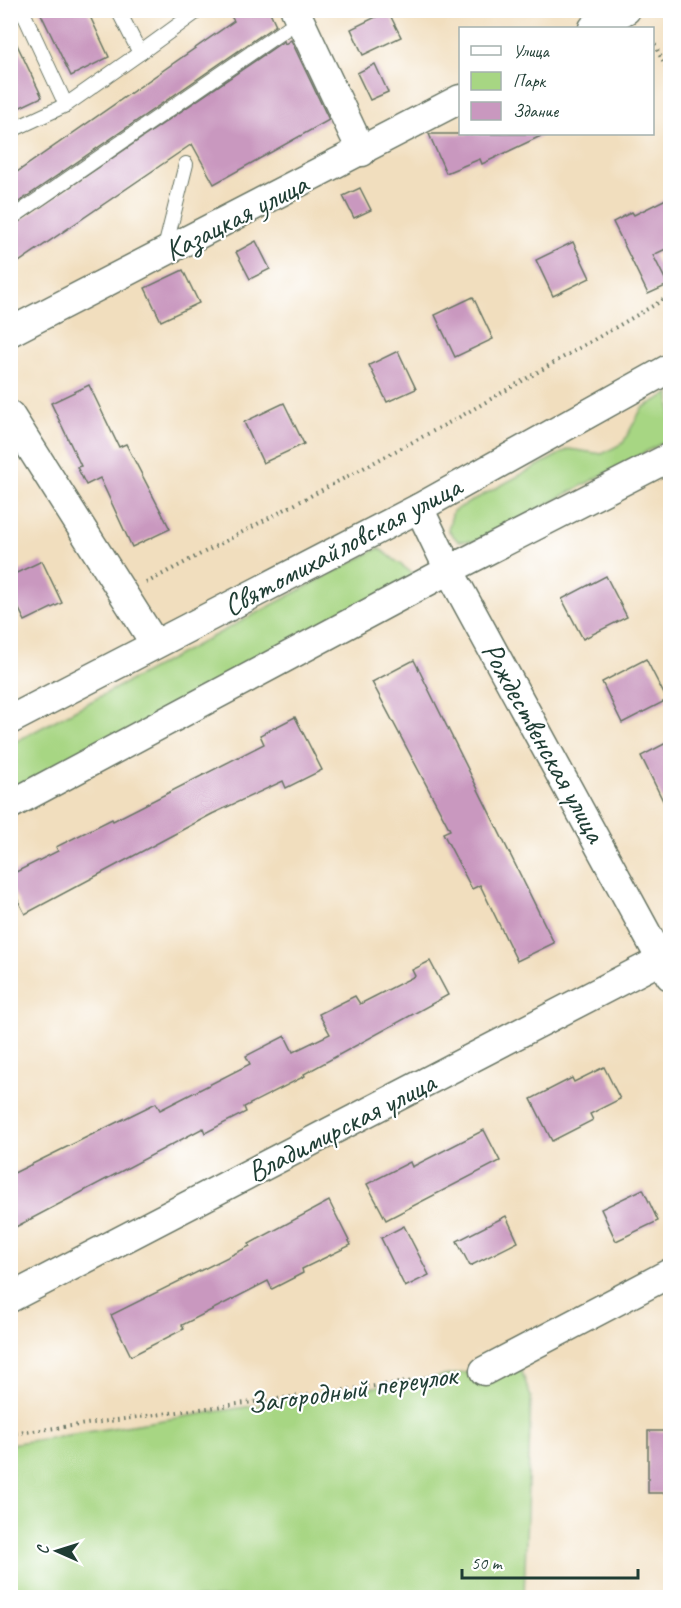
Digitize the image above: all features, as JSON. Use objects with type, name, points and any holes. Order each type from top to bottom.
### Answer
[{"type":"street","points":[[595,27],[626,10]]},
{"type":"street","points":[[297,15],[362,152]]},
{"type":"street","name":"Казацкая улица","points":[[10,332],[362,152],[459,100]]},
{"type":"street","name":"Святомихайловская улица","points":[[10,720],[418,508],[670,368]]},
{"type":"street","points":[[10,416],[155,644]]},
{"type":"street","points":[[10,805],[449,570],[670,457]]},
{"type":"street","name":"Рождественская улица","points":[[418,508],[449,570],[668,964]]},
{"type":"street","name":"Владимирская улица","points":[[10,1299],[668,964]]},
{"type":"street","name":"Загородный переулок","points":[[484,1371],[670,1274]]},
{"type":"lane","points":[[22,10],[66,105]]},
{"type":"lane","points":[[118,10],[140,53]]},
{"type":"lane","points":[[10,131],[66,105],[200,10]]},
{"type":"lane","points":[[10,219],[297,15]]},
{"type":"lane","points":[[164,254],[186,164]]},
{"type":"path","points":[[654,43],[670,76]]},
{"type":"path","points":[[124,594],[456,419],[670,296]]},
{"type":"path","name":"Загородный переулок","points":[[10,1434],[484,1371]]},
{"type":"green space","points":[[670,393],[670,439],[478,541],[458,541],[448,530],[453,511],[569,449],[602,454],[623,443],[642,408]]},
{"type":"green space","points":[[379,548],[421,580],[11,792],[11,744]]},
{"type":"green space","points":[[519,1364],[531,1397],[524,1597],[11,1598],[11,1444]]},
{"type":"building","points":[[39,10],[87,10],[109,57],[71,76]]},
{"type":"building","points":[[227,10],[269,10],[276,25],[10,208],[10,177],[234,21]]},
{"type":"building","points":[[388,11],[401,37],[363,55],[351,29]]},
{"type":"building","points":[[10,30],[42,97],[10,112]]},
{"type":"building","points":[[291,40],[329,120],[214,184],[192,144],[10,268],[10,228],[284,41],[285,44]]},
{"type":"building","points":[[375,64],[388,92],[370,100],[357,73]]},
{"type":"building","points":[[429,134],[543,135],[482,164],[480,159],[446,173]]},
{"type":"building","points":[[360,188],[371,210],[354,218],[343,196]]},
{"type":"building","points":[[670,197],[670,247],[653,255],[668,285],[648,294],[613,222],[632,212],[634,215]]},
{"type":"building","points":[[256,241],[270,269],[250,279],[236,252]]},
{"type":"building","points":[[573,242],[590,278],[553,296],[536,260]]},
{"type":"building","points":[[183,270],[199,303],[161,321],[145,288]]},
{"type":"building","points":[[473,297],[493,339],[455,357],[435,315]]},
{"type":"building","points":[[398,351],[416,389],[387,402],[369,365]]},
{"type":"building","points":[[89,385],[119,447],[126,444],[170,529],[132,547],[100,478],[86,485],[77,467],[81,466],[51,403]]},
{"type":"building","points":[[284,403],[304,444],[263,463],[244,422]]},
{"type":"building","points":[[42,561],[62,603],[25,621],[10,591],[10,576]]},
{"type":"building","points":[[606,576],[627,617],[583,639],[562,599]]},
{"type":"building","points":[[646,659],[667,700],[622,723],[602,682]]},
{"type":"building","points":[[414,660],[554,943],[517,961],[480,885],[472,889],[443,833],[450,830],[372,682]]},
{"type":"building","points":[[295,717],[322,770],[286,788],[283,781],[212,814],[25,914],[10,885],[10,875],[58,851],[56,847],[112,819],[113,821],[264,744],[260,735]]},
{"type":"building","points":[[670,741],[670,815],[641,756]]},
{"type":"building","points":[[430,961],[448,995],[304,1074],[305,1076],[244,1107],[246,1112],[205,1133],[203,1128],[10,1230],[10,1175],[156,1103],[160,1110],[250,1064],[246,1056],[285,1036],[293,1052],[330,1034],[319,1014],[355,996],[360,1004],[415,976],[412,970]]},
{"type":"building","points":[[604,1067],[620,1099],[590,1114],[593,1120],[552,1141],[531,1099],[572,1078],[574,1082]]},
{"type":"building","points":[[484,1130],[500,1161],[386,1220],[367,1184],[410,1162],[412,1167]]},
{"type":"building","points":[[643,1189],[658,1221],[616,1241],[601,1209]]},
{"type":"building","points":[[329,1201],[351,1245],[302,1269],[303,1273],[272,1289],[268,1281],[182,1325],[184,1329],[131,1356],[111,1315],[250,1246],[249,1244]]},
{"type":"building","points":[[506,1216],[518,1242],[470,1266],[457,1241]]},
{"type":"building","points":[[404,1226],[429,1275],[405,1287],[381,1238]]},
{"type":"building","points":[[648,1431],[670,1431],[670,1493],[648,1493]]}]
